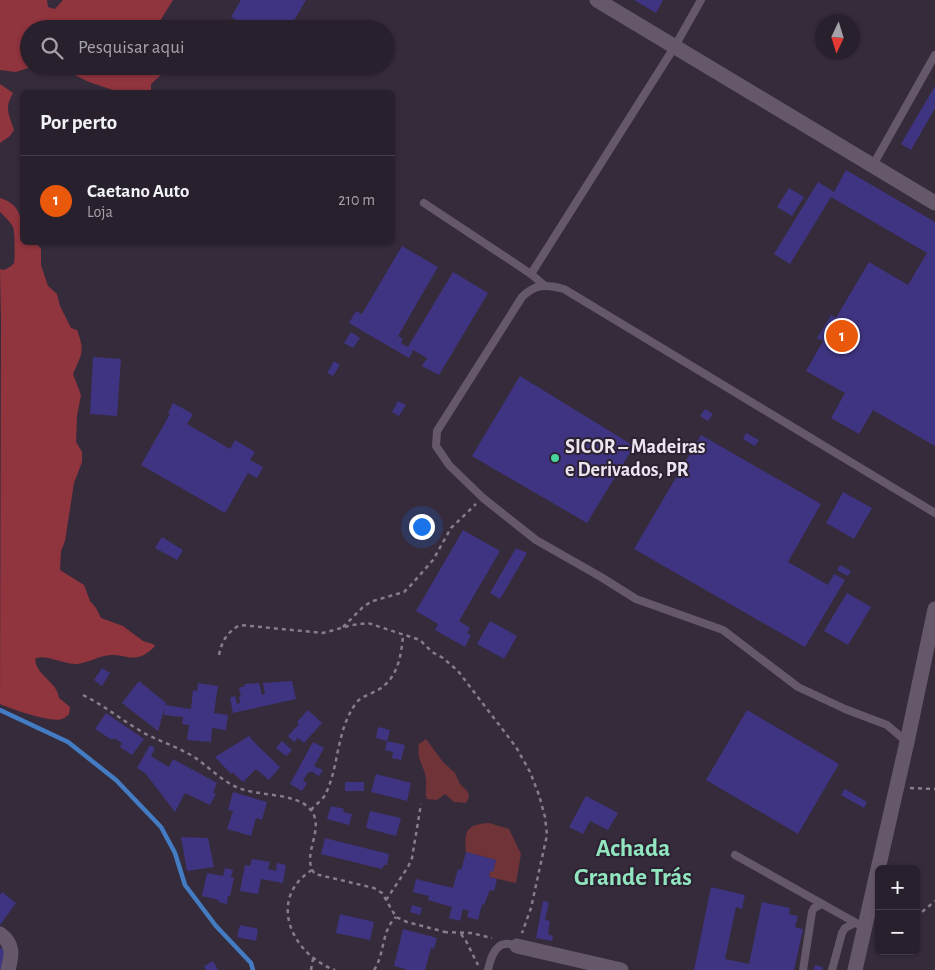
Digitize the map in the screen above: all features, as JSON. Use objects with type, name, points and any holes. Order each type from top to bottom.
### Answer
[{"type":"street","points":[[597,0],[935,203]]},
{"type":"street","points":[[855,970],[860,925],[896,789],[935,609]]},
{"type":"street","points":[[0,934],[9,942],[11,949],[8,970]]},
{"type":"street","points":[[517,946],[621,970]]},
{"type":"lane","points":[[531,274],[675,46],[701,0]]},
{"type":"lane","points":[[873,165],[935,55]]},
{"type":"lane","points":[[424,202],[531,274],[545,286]]},
{"type":"lane","points":[[907,742],[886,725],[845,709],[798,687],[723,630],[636,599],[594,572],[536,540],[483,498],[449,465],[436,446],[437,432],[522,297],[535,287],[545,286],[564,290],[935,513]]},
{"type":"lane","points":[[735,855],[860,925]]},
{"type":"lane","points":[[803,970],[812,912],[814,908],[822,904]]},
{"type":"lane","points":[[832,970],[845,928],[860,925]]},
{"type":"lane","points":[[488,970],[493,954],[498,947],[506,944],[517,946]]},
{"type":"path","points":[[343,628],[364,606],[373,601],[404,592],[433,560],[451,528],[469,509],[483,498]]},
{"type":"path","points":[[219,655],[220,646],[226,636],[231,630],[240,625],[323,633],[352,625],[368,624],[420,640],[432,652],[443,658],[458,671],[516,747],[530,772],[545,817],[546,835],[531,908],[517,946]]},
{"type":"path","points":[[310,810],[326,795],[342,732],[353,706],[357,701],[387,684],[394,675],[404,636]]},
{"type":"path","points":[[84,695],[144,733],[190,755],[228,783],[240,789],[299,801],[310,810],[316,820],[310,859],[312,870],[315,874],[321,877],[374,888],[382,893],[396,917],[407,922],[444,932],[462,934],[480,970]]},
{"type":"path","points":[[896,789],[935,789]]},
{"type":"path","points":[[386,900],[412,858],[421,804]]},
{"type":"path","points":[[312,870],[300,878],[292,891],[288,903],[288,924],[306,952],[314,959],[335,970]]},
{"type":"path","points":[[920,913],[935,900]]},
{"type":"path","points":[[374,970],[381,954],[389,924],[396,917]]},
{"type":"path","points":[[444,932],[470,932],[493,938]]},
{"type":"path","points":[[310,970],[314,959]]},
{"type":"path","points":[[323,970],[327,967]]},
{"type":"shaded area","points":[[0,0],[47,0],[48,7],[55,9],[63,0],[173,0],[161,20],[20,20],[20,71],[0,70]]},
{"type":"shaded area","points":[[75,75],[161,75],[151,84],[151,90],[113,90]]},
{"type":"shaded area","points":[[0,84],[13,93],[8,108],[14,130],[10,136],[0,143]]},
{"type":"shaded area","points":[[0,198],[13,205],[20,215],[20,245],[38,245],[41,249],[41,265],[48,286],[57,294],[60,306],[71,328],[77,330],[82,348],[73,374],[81,395],[77,416],[76,442],[82,452],[82,462],[74,483],[65,541],[61,551],[60,570],[84,585],[90,601],[101,618],[123,626],[143,641],[155,646],[148,653],[135,658],[112,655],[77,664],[44,657],[35,659],[39,670],[55,687],[59,698],[70,707],[68,715],[63,719],[57,720],[31,715],[0,704],[0,269],[4,270],[14,263],[15,251],[13,227],[0,212]]},
{"type":"shaded area","points":[[426,739],[443,762],[455,773],[460,784],[468,792],[469,797],[466,803],[454,802],[445,794],[437,800],[427,799],[425,775],[418,750],[419,744]]},
{"type":"shaded area","points":[[489,823],[509,829],[521,854],[516,883],[489,877],[496,860],[466,852],[468,830],[476,825]]},
{"type":"building","points":[[241,0],[306,0],[294,20],[236,20],[231,17]]},
{"type":"building","points":[[634,0],[663,0],[656,13]]},
{"type":"building","points":[[935,86],[935,108],[911,150],[901,144]]},
{"type":"building","points":[[846,170],[935,222],[935,446],[873,410],[859,434],[831,418],[845,393],[806,371],[823,341],[817,338],[831,315],[836,318],[869,262],[908,285],[927,253],[831,197],[790,264],[774,254],[818,182],[834,192]]},
{"type":"building","points":[[789,188],[804,197],[792,216],[777,207]]},
{"type":"building","points":[[402,246],[438,267],[398,336],[403,339],[401,343],[408,347],[453,272],[488,293],[439,375],[422,366],[427,358],[413,350],[409,358],[349,323],[356,311],[362,314]]},
{"type":"building","points":[[351,332],[360,338],[353,348],[344,343]]},
{"type":"building","points":[[93,357],[121,359],[117,416],[90,414]]},
{"type":"building","points":[[334,361],[340,365],[333,376],[327,373]]},
{"type":"building","points":[[520,376],[634,446],[587,523],[472,456]]},
{"type":"building","points":[[398,401],[406,405],[399,416],[392,412]]},
{"type":"building","points":[[173,403],[193,414],[187,424],[230,449],[235,440],[255,452],[250,460],[263,467],[257,478],[248,473],[225,513],[141,465],[170,414],[168,413]]},
{"type":"building","points":[[705,409],[713,414],[708,421],[700,416]]},
{"type":"building","points":[[746,433],[759,440],[755,446],[743,439]]},
{"type":"building","points":[[701,435],[821,504],[788,562],[828,585],[834,574],[845,580],[805,647],[634,549]]},
{"type":"building","points":[[843,492],[872,508],[854,539],[826,523]]},
{"type":"building","points":[[463,530],[500,551],[459,621],[470,628],[467,633],[471,635],[465,647],[435,630],[438,624],[416,611]]},
{"type":"building","points":[[162,537],[183,550],[177,560],[155,548]]},
{"type":"building","points":[[516,548],[527,553],[500,599],[490,593]]},
{"type":"building","points":[[840,565],[851,571],[848,576],[837,570]]},
{"type":"building","points":[[847,593],[871,607],[848,645],[824,631]]},
{"type":"building","points":[[490,621],[517,636],[504,659],[477,644]]},
{"type":"building","points":[[102,668],[110,673],[102,686],[94,680]]},
{"type":"building","points":[[139,681],[166,703],[158,731],[122,703]]},
{"type":"building","points":[[292,681],[296,699],[233,713],[230,698],[235,696],[237,704],[240,703],[239,688],[245,686],[245,684],[259,683],[262,695],[265,694],[263,683]]},
{"type":"building","points":[[198,683],[218,686],[214,713],[228,715],[226,730],[212,728],[211,742],[187,740],[189,725],[182,724],[183,717],[164,715],[165,705],[191,709],[193,690],[197,691]]},
{"type":"building","points":[[308,710],[322,723],[304,743],[298,738],[294,742],[288,736]]},
{"type":"building","points":[[747,710],[839,764],[798,834],[706,780]]},
{"type":"building","points":[[106,713],[144,739],[132,755],[120,747],[122,743],[114,738],[112,740],[95,729]]},
{"type":"building","points":[[378,727],[390,730],[387,741],[376,738]]},
{"type":"building","points":[[249,736],[280,767],[269,780],[256,769],[243,782],[232,772],[231,774],[215,757]]},
{"type":"building","points":[[282,741],[292,750],[286,756],[276,748]]},
{"type":"building","points":[[387,741],[405,745],[401,760],[392,758],[393,752],[385,750]]},
{"type":"building","points":[[313,742],[324,748],[314,766],[323,770],[319,776],[311,771],[310,773],[308,772],[303,781],[307,783],[302,791],[290,784]]},
{"type":"building","points":[[150,745],[155,748],[151,756],[169,767],[173,759],[217,783],[213,793],[216,794],[210,805],[185,793],[175,812],[145,773],[137,768]]},
{"type":"building","points":[[376,774],[411,783],[407,801],[371,792]]},
{"type":"building","points":[[345,782],[364,782],[364,791],[345,791]]},
{"type":"building","points":[[845,789],[867,802],[864,808],[841,795]]},
{"type":"building","points":[[233,792],[267,802],[262,820],[256,818],[251,836],[227,829],[233,811],[228,810]]},
{"type":"building","points":[[586,796],[618,813],[608,830],[590,821],[583,834],[569,827]]},
{"type":"building","points":[[331,806],[344,809],[343,812],[352,814],[349,825],[327,819]]},
{"type":"building","points":[[370,811],[401,818],[396,836],[366,828]]},
{"type":"building","points":[[181,837],[208,838],[214,867],[187,871]]},
{"type":"building","points":[[325,838],[389,854],[387,865],[384,865],[382,869],[321,854]]},
{"type":"building","points":[[466,852],[496,860],[493,872],[490,871],[489,877],[497,879],[494,891],[490,890],[484,905],[482,904],[478,920],[467,917],[469,911],[463,909],[460,921],[449,918],[452,907],[428,900],[429,896],[413,892],[416,879],[453,888],[458,869],[461,870]]},
{"type":"building","points":[[252,859],[270,862],[268,869],[276,871],[277,863],[286,865],[283,883],[261,879],[258,894],[240,891],[245,865],[250,866]]},
{"type":"building","points":[[225,868],[233,870],[231,877],[234,878],[227,904],[202,896],[207,873],[223,876]]},
{"type":"building","points":[[711,887],[745,895],[742,909],[736,907],[725,959],[749,964],[762,902],[790,908],[789,914],[798,916],[795,927],[803,929],[794,970],[694,970]]},
{"type":"building","points":[[2,892],[16,903],[0,925],[0,895]]},
{"type":"building","points":[[543,901],[549,902],[545,920],[550,921],[548,934],[553,936],[552,941],[536,938]]},
{"type":"building","points":[[412,905],[422,908],[420,915],[410,912]]},
{"type":"building","points":[[340,914],[374,922],[370,940],[336,933]]},
{"type":"building","points":[[240,925],[258,929],[256,941],[237,937]]},
{"type":"building","points":[[403,929],[437,938],[434,949],[431,948],[425,970],[405,970],[394,966]]},
{"type":"building","points":[[0,948],[6,949],[1,970],[0,970]]},
{"type":"building","points":[[213,961],[218,970],[206,970],[204,966]]},
{"type":"building","points":[[815,965],[823,967],[822,970],[814,970]]},
{"type":"waterway","points":[[0,710],[68,742],[116,780],[161,827],[175,853],[185,885],[216,926],[251,963],[253,970]]},
{"type":"place","name":"Caetano Auto","points":[[842,336]]},
{"type":"place","name":"SICOR – Madeiras e Derivados, PR","points":[[555,458]]},
{"type":"district","name":"Achada Grande Trás","points":[[633,862]]}]
